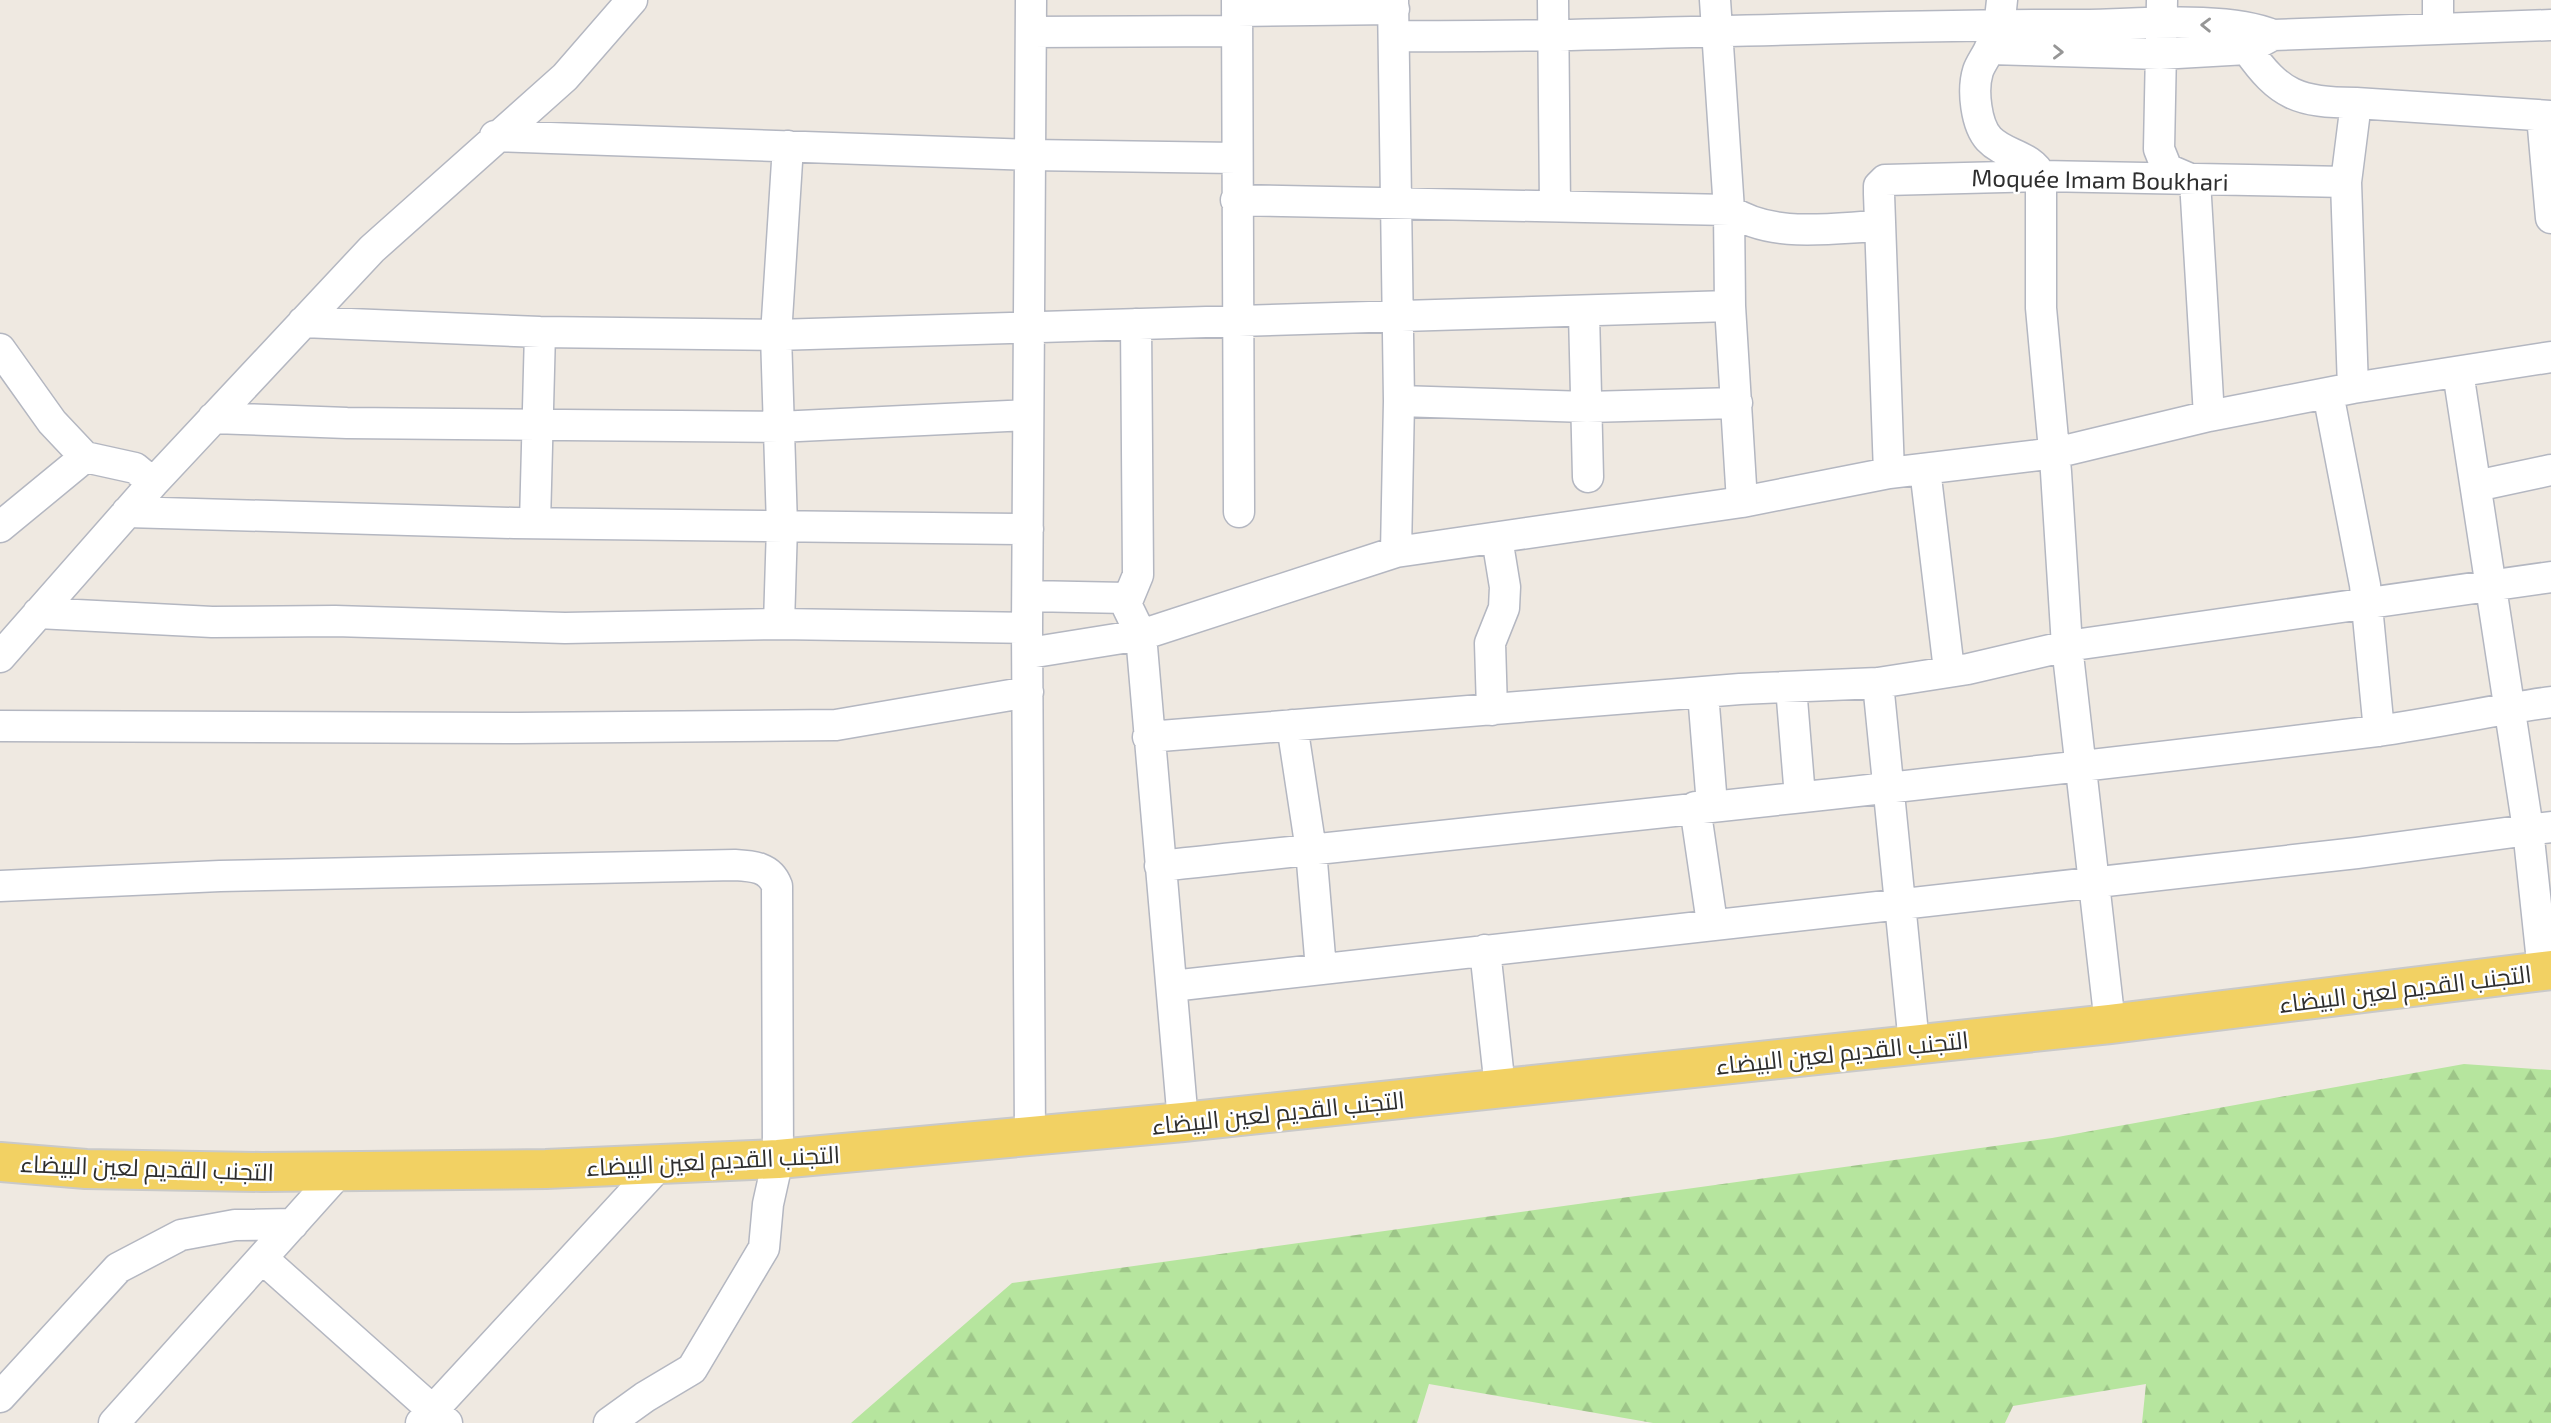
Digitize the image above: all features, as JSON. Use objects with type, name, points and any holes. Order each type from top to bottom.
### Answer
[{"type":"main road","name":"التجنب القديم لعين البيضاء","points":[[0,1161],[86,1169],[340,1171],[546,1169],[778,1159],[1183,1122],[2110,1024],[2547,971]]},
{"type":"street","points":[[0,657],[153,483],[372,249],[565,76],[632,0]]},
{"type":"street","points":[[1030,1137],[1028,415],[1031,0]]},
{"type":"street","points":[[1553,0],[1555,206]]},
{"type":"street","points":[[1715,0],[1715,33],[1729,209],[1730,306],[1742,502]]},
{"type":"street","points":[[1031,32],[1237,14],[1394,15],[1553,37],[1997,24],[2240,27],[2260,42],[2276,86],[2298,97],[2546,116],[2551,218]]},
{"type":"street","points":[[1237,14],[1239,512]]},
{"type":"street","points":[[2260,42],[2438,14],[2551,25]]},
{"type":"street","points":[[1394,15],[1399,401],[1396,552]]},
{"type":"street","points":[[1997,24],[1978,71],[1976,88],[1980,122],[1987,137],[1999,148],[2035,164],[2041,176],[2041,309],[2055,453],[2067,646],[2110,1024]]},
{"type":"street","points":[[2161,26],[2161,160],[2167,169],[2194,181],[2209,416]]},
{"type":"street","points":[[2356,103],[2346,181],[2340,391],[2367,603],[2379,731]]},
{"type":"street","points":[[495,136],[1030,155],[1236,158]]},
{"type":"street","points":[[779,624],[782,526],[776,335],[788,146]]},
{"type":"street","name":"Moquée Imam Boukhari","points":[[1889,472],[1879,186],[1885,180],[2041,176],[2194,181],[2346,181]]},
{"type":"street","points":[[1236,200],[1729,209],[1751,222],[1787,229],[1880,226]]},
{"type":"street","points":[[303,322],[540,332],[776,335],[1584,313],[1730,306]]},
{"type":"street","points":[[1584,313],[1588,477]]},
{"type":"street","points":[[1136,324],[1138,575],[1126,598],[1128,611],[1141,635],[1183,1122]]},
{"type":"street","points":[[535,523],[540,332]]},
{"type":"street","points":[[0,349],[52,422],[85,457],[135,468],[153,483]]},
{"type":"street","points":[[38,613],[212,622],[335,621],[565,628],[779,624],[1028,641],[1141,635],[1396,552],[1742,502],[1889,472],[2055,453],[2209,416],[2340,391],[2551,358]]},
{"type":"street","points":[[2459,372],[2510,708],[2539,828],[2547,971]]},
{"type":"street","points":[[1399,401],[1587,407],[1737,403]]},
{"type":"street","points":[[213,418],[778,427],[1028,415]]},
{"type":"street","points":[[0,527],[85,457]]},
{"type":"street","points":[[1925,469],[1949,670]]},
{"type":"street","points":[[2476,486],[2551,470]]},
{"type":"street","points":[[127,512],[535,523],[1028,529]]},
{"type":"street","points":[[1492,710],[1490,643],[1504,608],[1505,587],[1497,538]]},
{"type":"street","points":[[1148,737],[1703,693],[1878,683],[2027,657],[2067,646],[2551,577]]},
{"type":"street","points":[[1028,596],[1126,598]]},
{"type":"street","points":[[1878,683],[1914,1044]]},
{"type":"street","points":[[1791,687],[1800,797]]},
{"type":"street","points":[[0,726],[517,728],[836,724],[1028,692]]},
{"type":"street","points":[[1703,693],[1704,806],[1712,923]]},
{"type":"street","points":[[1160,866],[1704,806],[1889,790],[2379,731],[2551,702]]},
{"type":"street","points":[[1292,725],[1311,850],[1321,969]]},
{"type":"street","points":[[1172,986],[1712,923],[2357,853],[2539,828]]},
{"type":"street","points":[[0,886],[220,876],[735,865],[765,869],[774,878],[777,886],[778,1159],[768,1204],[764,1248],[692,1369],[645,1397],[609,1423]]},
{"type":"street","points":[[1485,950],[1500,1088]]},
{"type":"street","points":[[263,1259],[434,1418],[662,1162]]},
{"type":"street","points":[[114,1423],[340,1171]]},
{"type":"street","points":[[0,1397],[118,1268],[181,1235],[235,1225],[293,1224]]},
{"type":"green space","points":[[2464,1064],[2551,1070],[2551,1423],[2142,1423],[2146,1384],[2013,1406],[2005,1423],[1653,1423],[1429,1384],[1417,1423],[851,1423],[1012,1283],[2052,1138]]}]
